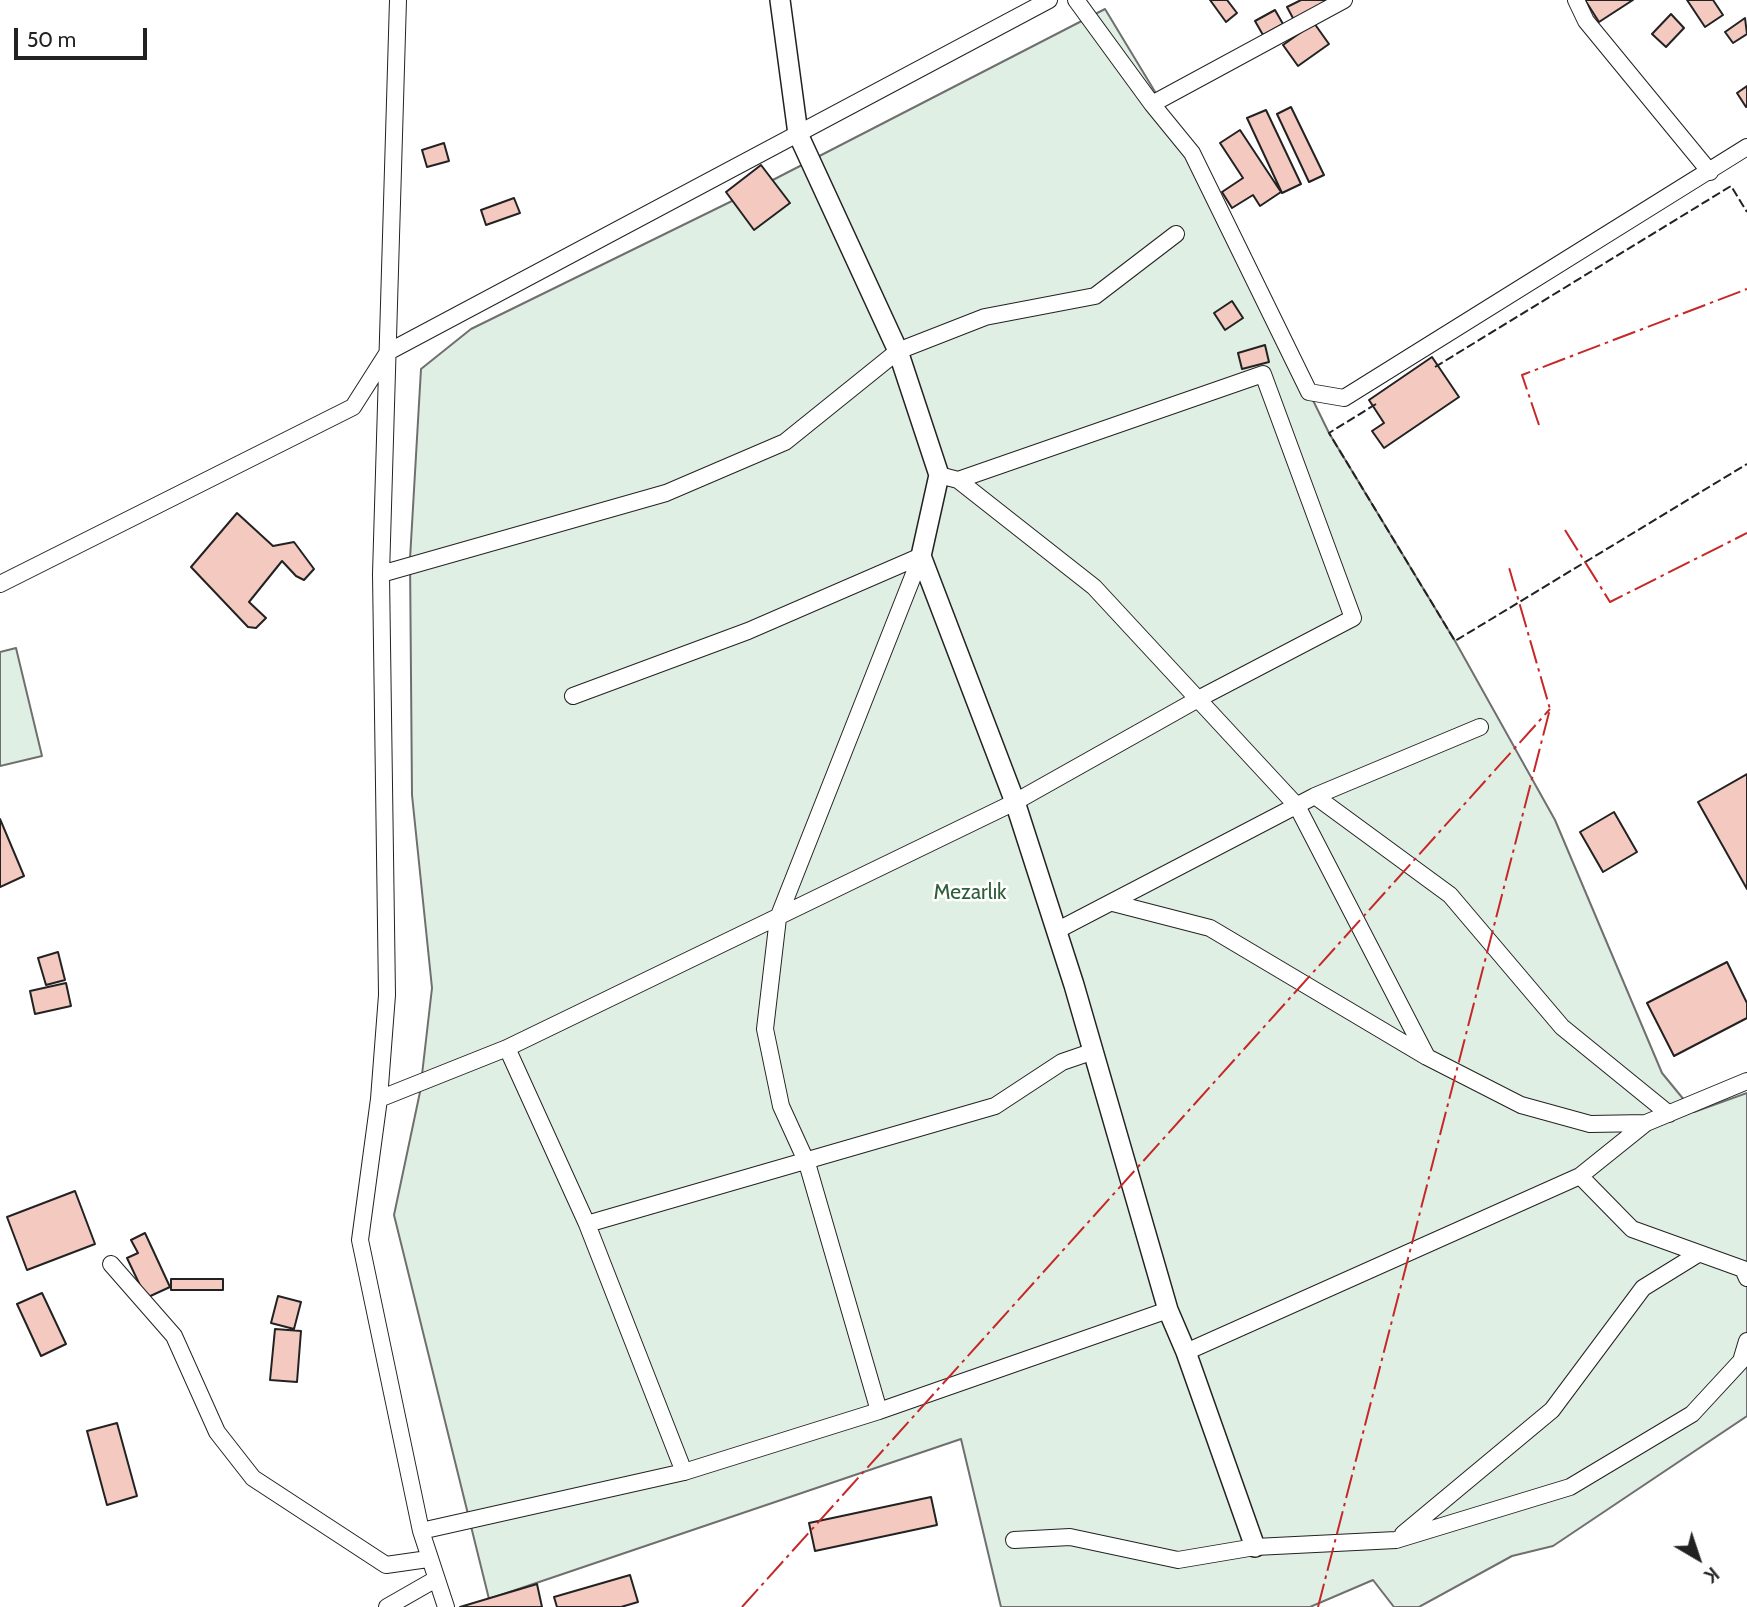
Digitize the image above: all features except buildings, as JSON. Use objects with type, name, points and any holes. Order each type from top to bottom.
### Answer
[{"type":"street","points":[[398,0],[381,574],[387,995],[379,1099],[360,1240],[421,1531],[446,1607]]},
{"type":"street","points":[[779,0],[798,134],[898,351],[949,478],[1094,587],[1200,698],[1297,806],[1427,1057]]},
{"type":"street","points":[[0,584],[352,407],[388,352],[1049,0]]},
{"type":"street","points":[[1076,0],[1152,104],[1192,153],[1309,392],[1344,398],[1710,172],[1747,146]]},
{"type":"street","points":[[1152,104],[1344,0]]},
{"type":"street","points":[[1576,0],[1587,21],[1710,172]]},
{"type":"street","points":[[381,574],[666,493],[785,442],[898,351],[985,317],[1095,296],[1176,234]]},
{"type":"street","points":[[379,1099],[507,1048],[1015,802],[1200,698],[1353,618],[1263,374],[949,478]]},
{"type":"street","points":[[879,1410],[807,1163],[781,1106],[765,1029],[778,918],[949,478]]},
{"type":"street","points":[[573,696],[748,632],[921,555]]},
{"type":"street","points":[[921,555],[1015,802],[1094,1051],[1168,1310],[1186,1352],[1255,1547]]},
{"type":"street","points":[[1056,931],[1315,796],[1480,726]]},
{"type":"street","points":[[1315,796],[1450,895],[1562,1027],[1669,1114]]},
{"type":"street","points":[[1114,903],[1210,928],[1427,1057],[1521,1105],[1590,1124],[1646,1123]]},
{"type":"street","points":[[507,1048],[587,1224],[684,1472]]},
{"type":"street","points":[[587,1224],[807,1163],[995,1105],[1062,1062],[1094,1051]]},
{"type":"street","points":[[1186,1352],[1580,1177],[1646,1123],[1747,1081]]},
{"type":"street","points":[[1580,1177],[1633,1229],[1746,1271]]},
{"type":"street","points":[[1396,1540],[1552,1410],[1643,1288],[1698,1254]]},
{"type":"street","points":[[111,1265],[174,1336],[217,1432],[253,1478],[386,1565],[428,1559]]},
{"type":"street","points":[[421,1531],[684,1472],[879,1410],[1168,1310]]},
{"type":"street","points":[[1014,1540],[1070,1537],[1178,1560],[1255,1547],[1396,1540],[1570,1488],[1692,1414],[1741,1361],[1747,1341]]},
{"type":"street","points":[[387,1607],[436,1579]]},
{"type":"green space","name":"Mezarlık","points":[[1105,9],[1192,153],[1329,433],[1455,641],[1555,820],[1662,1073],[1694,1112],[1747,1093],[1747,1416],[1553,1546],[1512,1556],[1419,1607],[1394,1607],[1373,1580],[1310,1607],[1001,1607],[961,1439],[489,1599],[394,1215],[420,1092],[432,988],[412,795],[410,559],[421,369],[471,329],[732,201]]},
{"type":"green space","points":[[16,648],[42,756],[0,766],[0,652]]},
{"type":"fence","points":[[1435,367],[1731,186],[1747,212]]},
{"type":"fence","points":[[1376,404],[1329,433],[1455,641],[1747,464]]},
{"type":"power","points":[[1539,425],[1522,375],[1747,289]]},
{"type":"power","points":[[1565,530],[1610,602],[1747,533]]},
{"type":"power","points":[[1318,1607],[1550,709],[1508,564]]},
{"type":"power","points":[[742,1607],[1550,709]]}]
